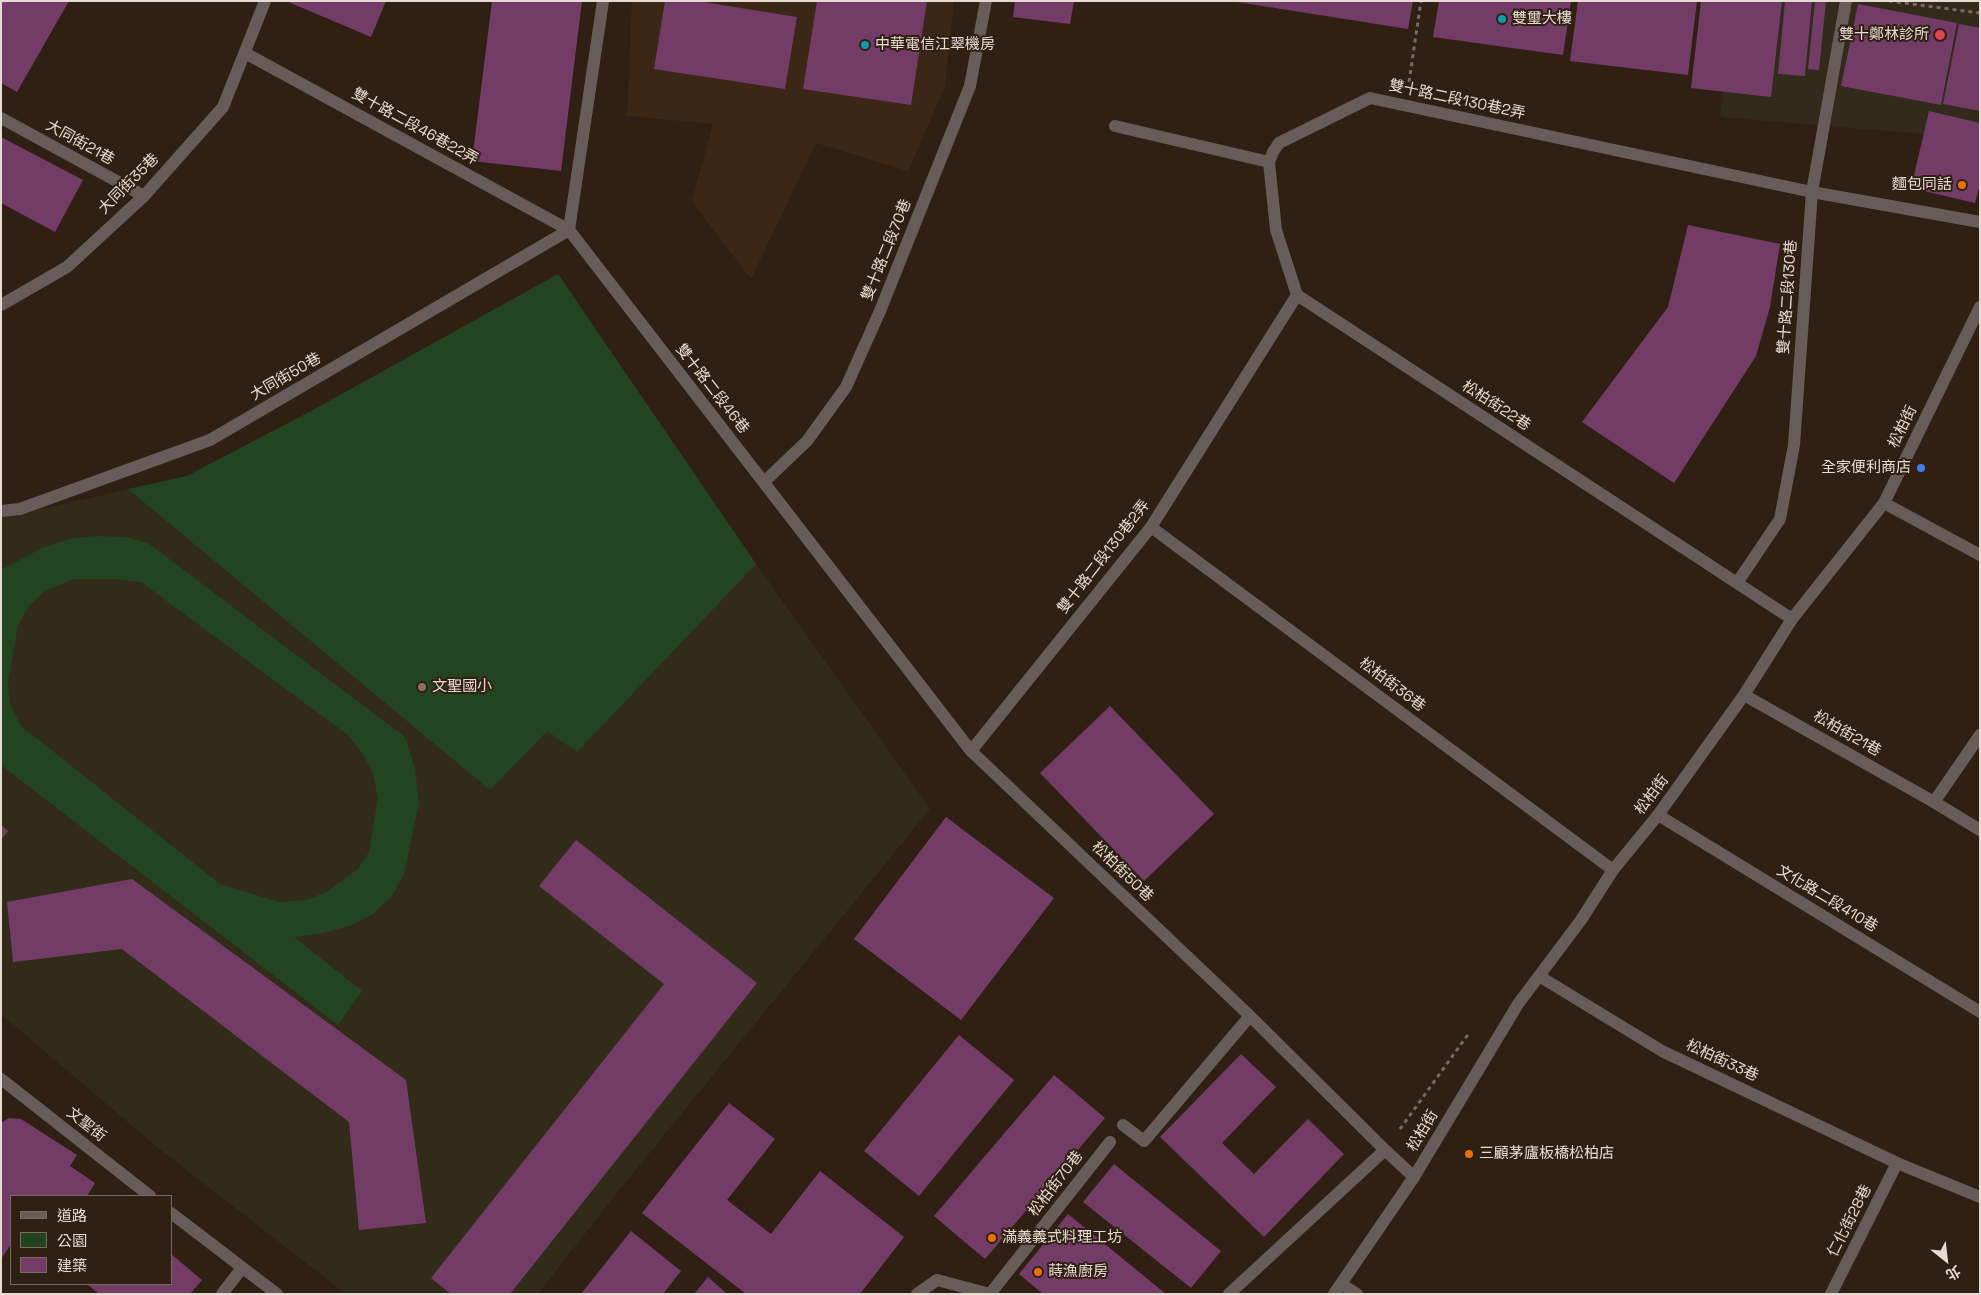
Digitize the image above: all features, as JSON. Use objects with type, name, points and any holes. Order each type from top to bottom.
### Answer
[{"type":"street","name":"大同街35巷","points":[[1,305],[67,267],[144,196],[223,107],[264,1]]},
{"type":"street","points":[[569,230],[603,1]]},
{"type":"street","name":"雙十路二段70巷","points":[[764,482],[807,440],[846,387],[880,311],[970,86],[986,1]]},
{"type":"street","name":"雙十路二段130巷","points":[[1737,583],[1780,519],[1794,445],[1812,192],[1846,1]]},
{"type":"street","name":"雙十路二段46巷22弄","points":[[245,53],[569,230]]},
{"type":"street","name":"雙十路二段130巷2弄","points":[[1270,162],[1273,152],[1279,143],[1370,98],[1812,192],[1980,222]]},
{"type":"street","name":"大同街21巷","points":[[1,118],[144,196]]},
{"type":"street","points":[[1115,126],[1270,162],[1276,230],[1296,296]]},
{"type":"street","name":"雙十路二段46巷","points":[[569,230],[971,751]]},
{"type":"street","name":"大同街50巷","points":[[1,511],[20,509],[210,440],[569,230]]},
{"type":"street","name":"雙十路二段130巷2弄","points":[[971,751],[1151,527],[1296,296]]},
{"type":"street","name":"松柏街22巷","points":[[1296,296],[1792,618]]},
{"type":"street","name":"松柏街","points":[[1337,1289],[1414,1177],[1518,1004],[1580,920],[1613,870],[1658,815],[1744,695],[1792,618],[1884,503],[1980,308]]},
{"type":"street","points":[[1884,503],[1980,555]]},
{"type":"street","name":"松柏街36巷","points":[[1151,527],[1613,870]]},
{"type":"street","name":"松柏街21巷","points":[[1744,695],[1980,830]]},
{"type":"street","points":[[1934,802],[1980,735]]},
{"type":"street","name":"松柏街50巷","points":[[971,751],[1250,1016],[1414,1177]]},
{"type":"street","name":"文化路二段410巷","points":[[1658,815],[1980,1012]]},
{"type":"street","name":"松柏街33巷","points":[[1539,976],[1662,1051],[1897,1163],[1980,1197]]},
{"type":"street","points":[[1122,1125],[1144,1141],[1250,1016]]},
{"type":"street","name":"文聖街","points":[[1,1079],[149,1195]]},
{"type":"street","name":"松柏街70巷","points":[[918,1294],[937,1280],[990,1294],[1110,1142]]},
{"type":"street","points":[[1229,1294],[1385,1150]]},
{"type":"street","name":"仁化街28巷","points":[[1831,1294],[1897,1163]]},
{"type":"street","points":[[172,1214],[277,1294]]},
{"type":"street","points":[[222,1294],[242,1268]]},
{"type":"street","points":[[1337,1289],[1357,1294]]},
{"type":"path","points":[[1406,106],[1421,1]]},
{"type":"path","points":[[1889,1],[1980,13]]},
{"type":"shaded area","points":[[632,1],[954,1],[945,86],[908,171],[816,143],[751,279],[692,201],[713,124],[627,116]]},
{"type":"shaded area","points":[[1734,1],[1980,1],[1980,139],[1720,117]]},
{"type":"shaded area","name":"文聖國小","points":[[558,274],[756,564],[930,809],[612,1199],[538,1294],[346,1294],[157,1147],[1,1014],[1,518],[187,476],[311,411]]},
{"type":"green space","points":[[558,274],[756,564],[577,752],[547,731],[490,790],[128,489],[187,476],[311,411]]},
{"type":"green space","points":[[95,536],[124,537],[148,543],[405,737],[415,768],[419,803],[404,874],[392,896],[372,915],[349,926],[319,934],[294,937],[362,991],[338,1025],[1,765],[1,570],[42,548],[69,539]],"holes":[[[74,579],[112,579],[141,582],[348,735],[363,754],[373,774],[378,798],[369,852],[358,869],[328,891],[307,900],[279,902],[220,884],[21,726],[10,704],[8,683],[18,625],[29,606],[45,591]]]},
{"type":"building","points":[[1,1],[69,1],[17,92],[1,83]]},
{"type":"building","points":[[286,1],[386,1],[371,37]]},
{"type":"building","points":[[492,1],[582,1],[561,171],[472,161]]},
{"type":"building","points":[[665,1],[697,1],[797,17],[785,89],[654,69]]},
{"type":"building","name":"中華電信江翠機房","points":[[817,1],[927,1],[911,105],[803,89]]},
{"type":"building","points":[[1015,1],[1074,1],[1070,24],[1013,17]]},
{"type":"building","points":[[1231,1],[1413,1],[1408,29]]},
{"type":"building","name":"雙璽大樓","points":[[1439,1],[1571,1],[1563,55],[1433,37]]},
{"type":"building","points":[[1578,1],[1697,1],[1688,75],[1570,61]]},
{"type":"building","points":[[1701,1],[1782,1],[1771,97],[1691,88]]},
{"type":"building","points":[[1785,1],[1812,1],[1805,76],[1778,74]]},
{"type":"building","points":[[1815,1],[1826,1],[1819,70],[1808,69]]},
{"type":"building","points":[[1858,4],[1957,23],[1941,105],[1841,86]]},
{"type":"building","points":[[1959,24],[1980,28],[1980,111],[1943,104]]},
{"type":"building","points":[[1929,111],[1980,123],[1980,184],[1975,203],[1911,188]]},
{"type":"building","points":[[1,137],[83,180],[55,232],[1,203]]},
{"type":"building","points":[[1688,225],[1780,244],[1770,307],[1756,356],[1674,483],[1582,422],[1668,307]]},
{"type":"building","points":[[1110,706],[1214,814],[1144,881],[1040,773]]},
{"type":"building","points":[[946,817],[1054,898],[961,1020],[854,939]]},
{"type":"building","points":[[1,825],[8,831],[1,840]]},
{"type":"building","points":[[576,840],[757,983],[510,1294],[451,1294],[431,1278],[664,984],[539,886]]},
{"type":"building","points":[[132,879],[406,1080],[426,1223],[359,1230],[349,1122],[122,949],[13,962],[7,902]]},
{"type":"building","points":[[959,1035],[1014,1080],[919,1196],[864,1151]]},
{"type":"building","points":[[1241,1054],[1276,1087],[1222,1143],[1254,1174],[1308,1119],[1344,1154],[1264,1237],[1160,1137]]},
{"type":"building","points":[[1054,1075],[1105,1118],[985,1259],[934,1216]]},
{"type":"building","points":[[729,1103],[775,1139],[727,1200],[771,1234],[820,1171],[904,1237],[860,1294],[746,1294],[642,1213]]},
{"type":"building","points":[[9,1118],[21,1119],[77,1155],[70,1166],[95,1183],[88,1195],[10,1195],[10,1246],[1,1259],[1,1123]]},
{"type":"building","points":[[1114,1164],[1221,1251],[1191,1288],[1083,1202]]},
{"type":"building","points":[[1068,1214],[1166,1294],[1043,1294],[1019,1274]]},
{"type":"building","points":[[631,1231],[681,1271],[663,1294],[581,1294]]},
{"type":"building","points":[[172,1255],[202,1280],[190,1294],[99,1294],[88,1285],[172,1285]]},
{"type":"building","points":[[708,1277],[727,1294],[694,1294]]},
{"type":"place","name":"雙璽大樓","points":[[1502,19]]},
{"type":"place","name":"雙十鄭林診所","points":[[1940,35]]},
{"type":"place","name":"中華電信江翠機房","points":[[865,45]]},
{"type":"place","name":"麵包同話","points":[[1962,185]]},
{"type":"place","name":"全家便利商店","points":[[1921,468]]},
{"type":"place","name":"文聖國小","points":[[422,687]]},
{"type":"place","name":"三顧茅廬板橋松柏店","points":[[1469,1154]]},
{"type":"place","name":"滿義義式料理工坊","points":[[992,1238]]},
{"type":"place","name":"蒔漁廚房","points":[[1038,1272]]}]
